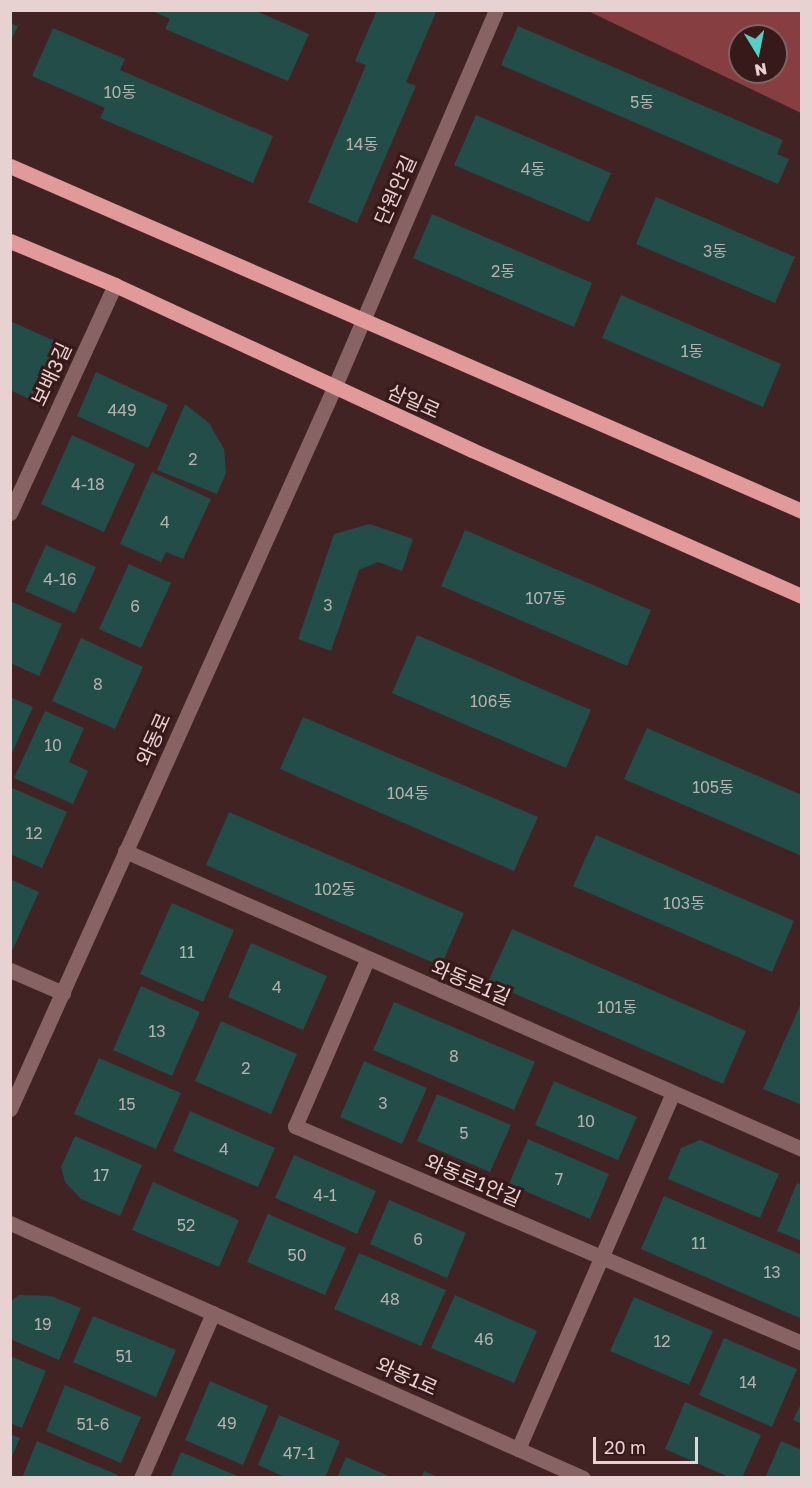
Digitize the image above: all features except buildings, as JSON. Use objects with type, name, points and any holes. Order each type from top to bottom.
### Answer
[{"type":"main road","points":[[10,166],[801,511]]},
{"type":"main road","name":"삼일로","points":[[10,241],[116,285],[333,388],[801,596]]},
{"type":"street","name":"단원안길","points":[[333,388],[496,10]]},
{"type":"street","name":"보배3길","points":[[10,513],[116,285]]},
{"type":"street","name":"와동로","points":[[10,1109],[333,388]]},
{"type":"street","name":"와동로1길","points":[[125,851],[367,960],[801,1149]]},
{"type":"street","name":"와동로1안길","points":[[367,960],[295,1126],[801,1344]]},
{"type":"street","points":[[10,970],[63,993]]},
{"type":"street","points":[[518,1449],[673,1093]]},
{"type":"street","name":"와동1로","points":[[10,1223],[583,1478]]},
{"type":"street","points":[[141,1478],[213,1313]]},
{"type":"shaded area","points":[[588,11],[801,11],[801,113],[740,84],[788,84],[788,24],[728,24],[728,78]]}]
